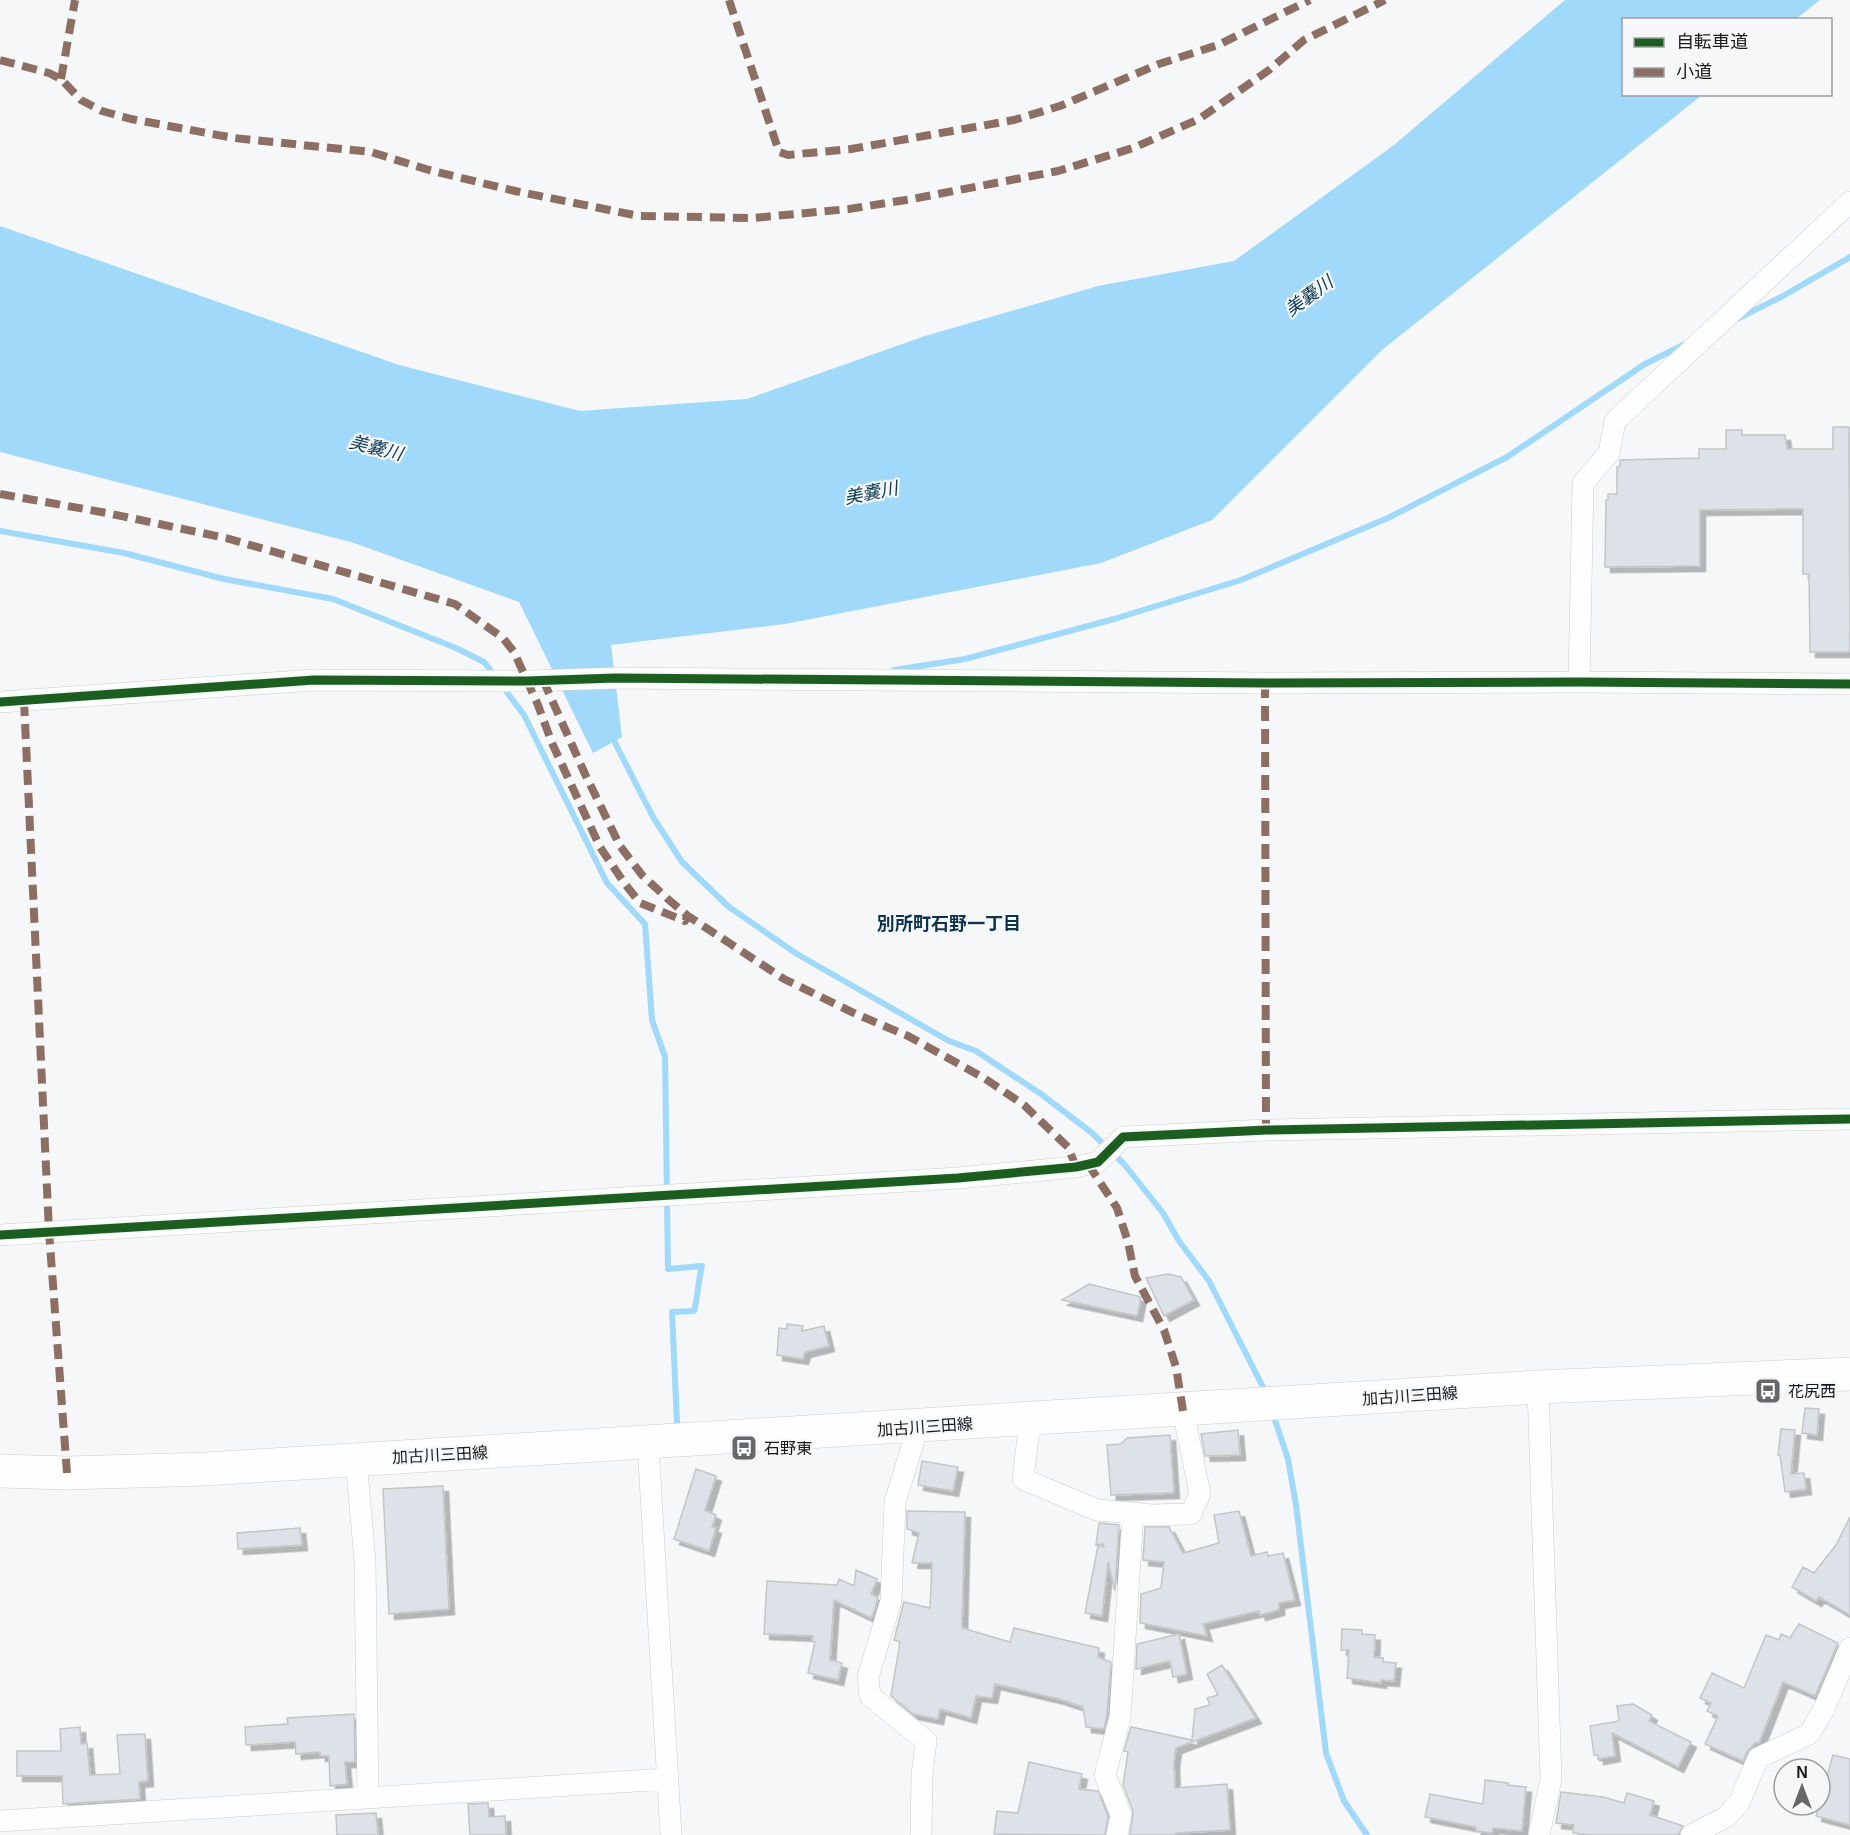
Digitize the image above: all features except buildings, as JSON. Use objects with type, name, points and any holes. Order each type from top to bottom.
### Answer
[{"type":"main road","name":"加古川三田線","points":[[0,1471],[67,1473],[206,1469],[648,1444],[1538,1387],[1850,1374]]},
{"type":"street","points":[[1579,682],[1583,483],[1609,453],[1615,422],[1850,202]]},
{"type":"street","points":[[0,702],[314,680],[438,681],[616,678],[1265,683],[1850,684]]},
{"type":"street","points":[[0,1235],[958,1178],[1076,1167],[1098,1162],[1123,1137],[1266,1130],[1850,1119]]},
{"type":"street","points":[[1538,1387],[1551,1779],[1539,1835]]},
{"type":"street","points":[[1030,1420],[1023,1479],[1097,1510],[1151,1515],[1191,1514],[1200,1494],[1183,1411]]},
{"type":"street","points":[[918,1427],[895,1502],[891,1601],[868,1677],[870,1695],[926,1741],[922,1775],[921,1835]]},
{"type":"street","points":[[648,1444],[671,1835]]},
{"type":"street","points":[[356,1460],[365,1561],[368,1798]]},
{"type":"street","points":[[1117,1835],[1121,1815],[1105,1775],[1120,1717],[1133,1512]]},
{"type":"street","points":[[1691,1835],[1726,1817],[1739,1803],[1758,1758],[1809,1734],[1823,1711],[1850,1648]]},
{"type":"street","points":[[0,1821],[667,1779]]},
{"type":"water","name":"美嚢川","points":[[1565,0],[1820,0],[1797,18],[1622,18],[1622,96],[1701,96],[1382,350],[1212,520],[1101,563],[785,624],[611,645],[622,737],[593,753],[519,602],[351,542],[0,452],[0,226],[399,365],[580,411],[747,399],[925,336],[1098,286],[1234,261],[1394,145]]},
{"type":"waterway","points":[[1737,319],[1783,296],[1850,257]]},
{"type":"waterway","points":[[894,670],[965,659],[1114,619],[1241,580],[1388,518],[1507,457],[1645,364],[1685,344]]},
{"type":"waterway","points":[[0,531],[124,553],[224,579],[333,599],[456,648],[484,662],[495,676]]},
{"type":"waterway","points":[[503,687],[524,715],[607,883],[645,924],[652,1020],[665,1057],[668,1269],[702,1266],[694,1311],[672,1312],[677,1423]]},
{"type":"waterway","points":[[612,737],[653,817],[682,862],[729,907],[797,954],[949,1041],[976,1051],[1041,1094],[1092,1133],[1124,1164],[1163,1213],[1179,1241],[1209,1281],[1266,1393]]},
{"type":"waterway","points":[[1273,1414],[1288,1459],[1296,1505],[1326,1753],[1344,1801],[1367,1835]]},
{"type":"marked path","points":[[61,79],[75,0]]},
{"type":"marked path","points":[[729,0],[779,152],[788,155],[851,149],[1014,120],[1060,106],[1159,64],[1218,45],[1310,0]]},
{"type":"marked path","points":[[0,60],[49,73],[61,79],[81,100],[102,111],[131,119],[234,138],[371,152],[429,170],[515,191],[639,216],[753,218],[849,209],[912,199],[1058,171],[1133,148],[1199,119],[1269,70],[1304,40],[1385,0]]},
{"type":"marked path","points":[[0,494],[226,538],[455,604],[503,638],[514,652],[552,743],[600,847],[625,884],[640,903],[685,921],[688,916]]},
{"type":"marked path","points":[[543,680],[620,846],[642,875],[669,900],[688,916],[784,979],[908,1036],[984,1078],[1024,1105],[1068,1147],[1076,1167]]},
{"type":"marked path","points":[[1265,683],[1266,1130]]},
{"type":"marked path","points":[[24,701],[49,1231],[67,1473]]},
{"type":"marked path","points":[[1088,1164],[1117,1208],[1128,1242],[1135,1276],[1164,1330],[1176,1367],[1183,1411]]},
{"type":"cycle path","points":[[0,702],[314,680],[527,681],[616,678],[1265,683],[1850,684]]},
{"type":"cycle path","points":[[0,1235],[958,1178],[1076,1167],[1098,1162],[1123,1137],[1266,1130],[1850,1119]]},
{"type":"place","name":"花尻西","points":[[1768,1391]]},
{"type":"place","name":"石野東","points":[[744,1448]]},
{"type":"district","name":"別所町石野一丁目","points":[[949,924]]}]
